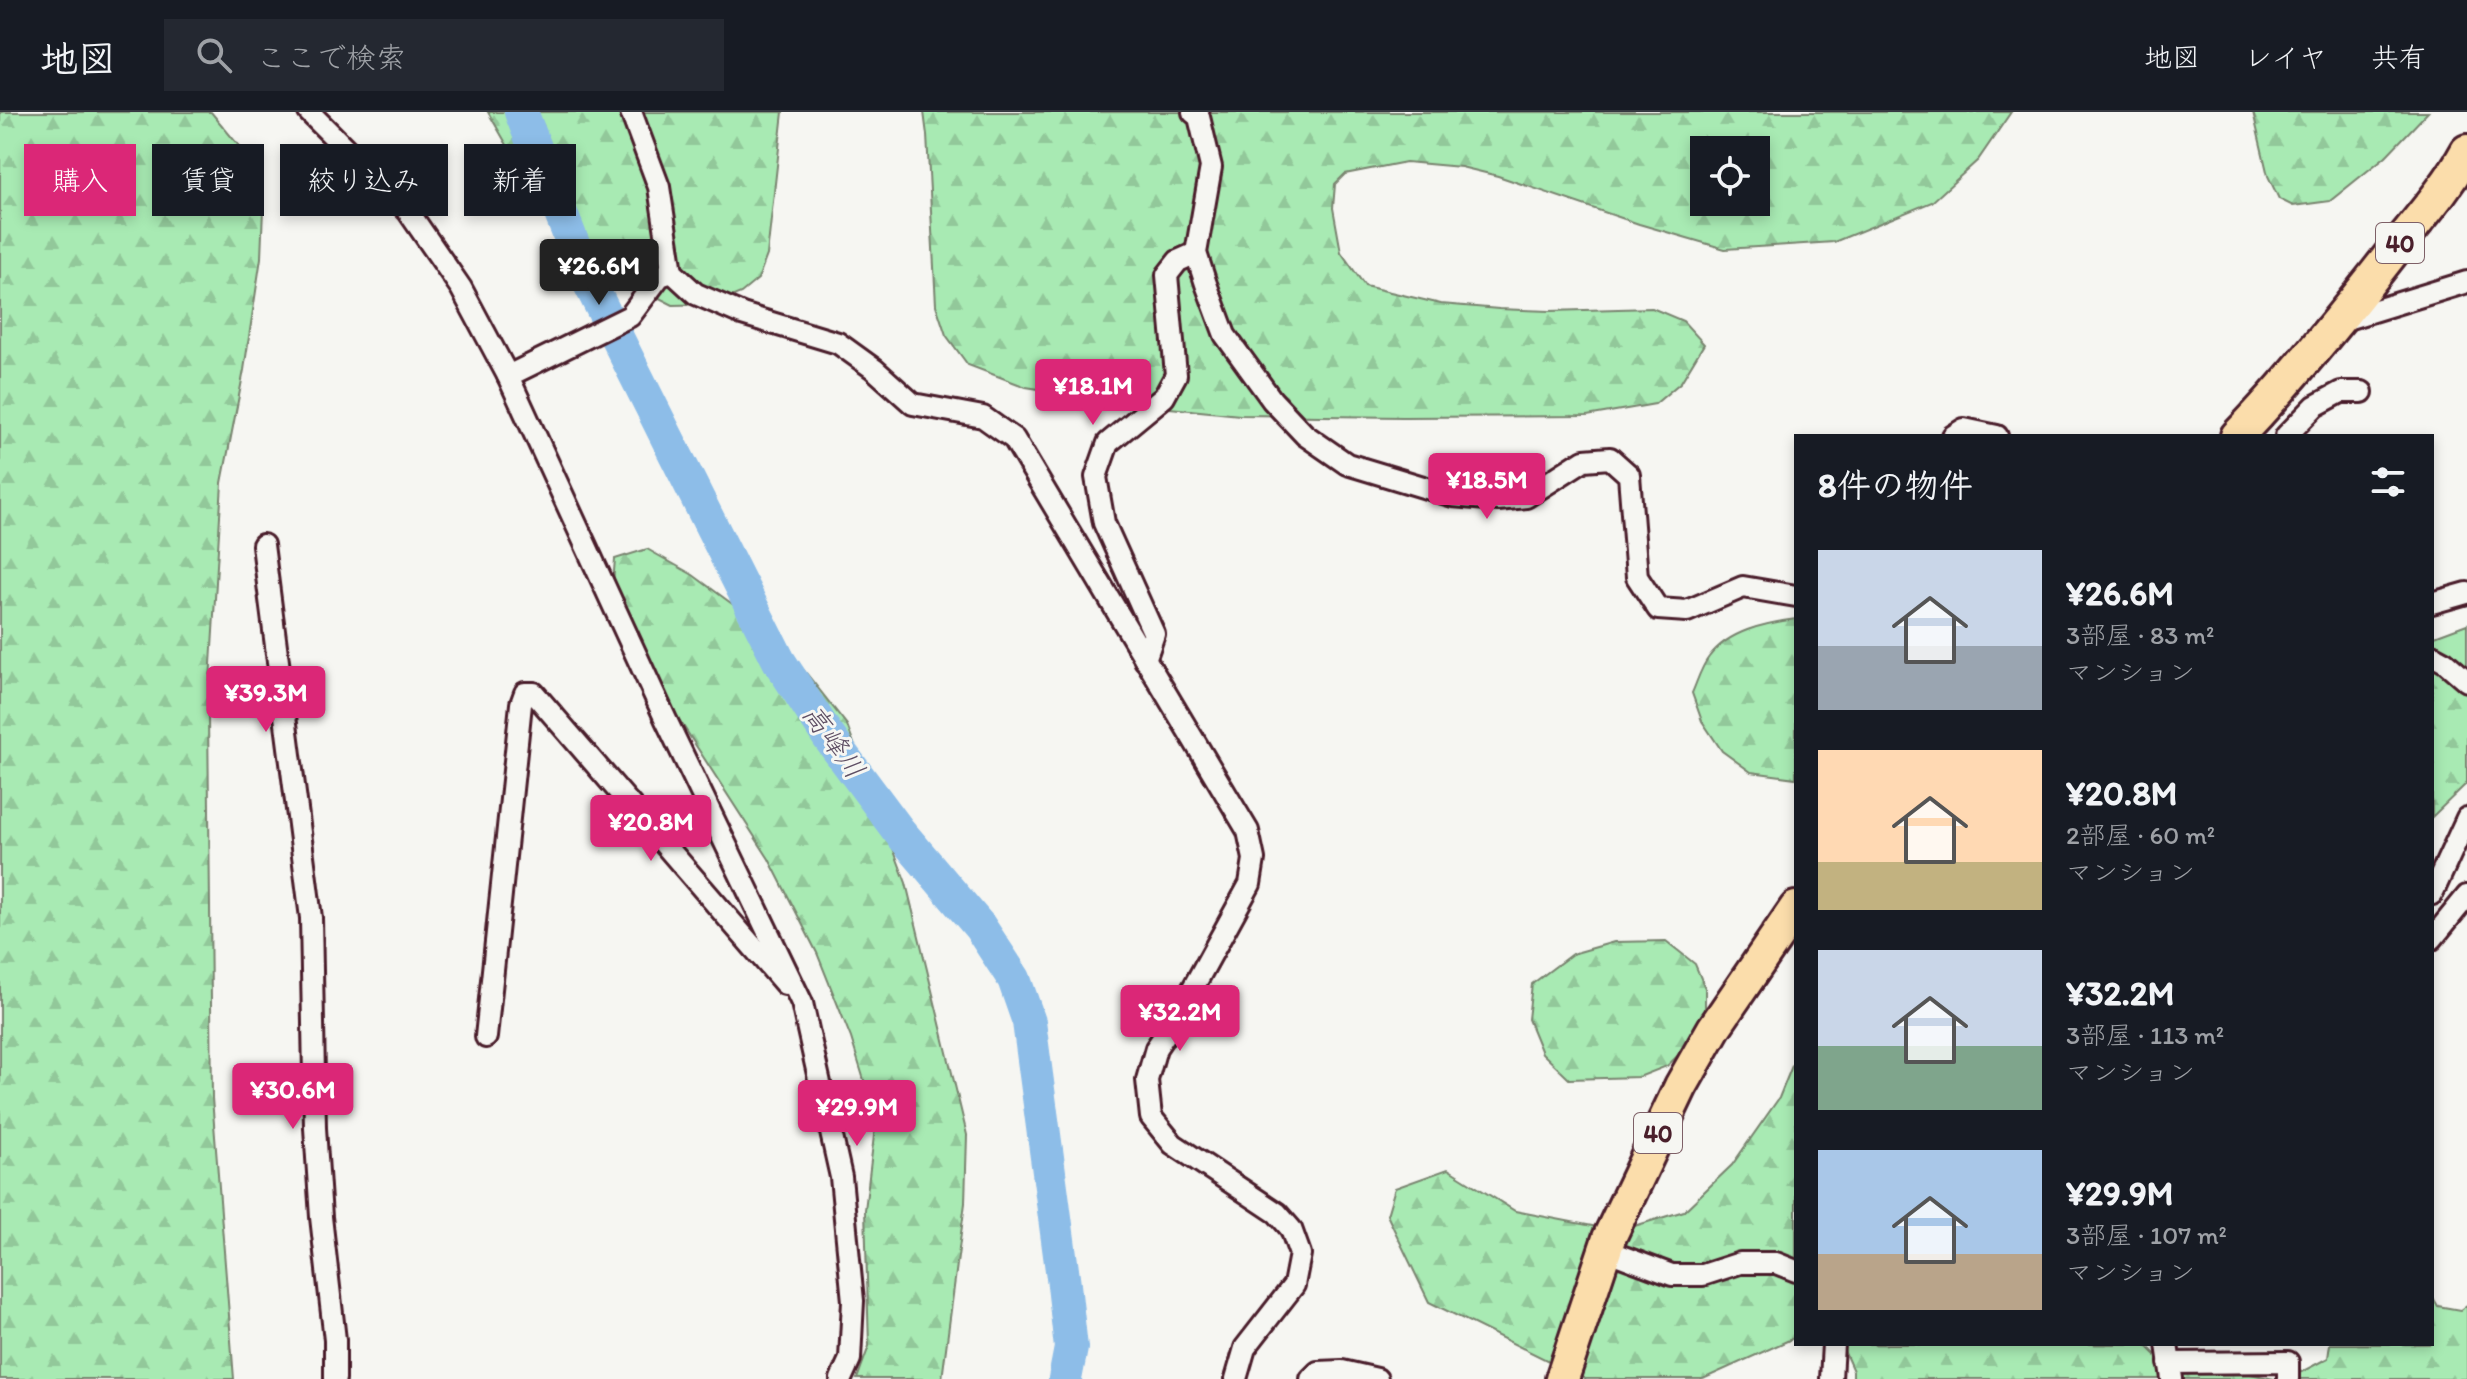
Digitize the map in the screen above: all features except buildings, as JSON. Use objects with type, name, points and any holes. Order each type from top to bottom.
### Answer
[{"type":"main road","name":"40","points":[[2239,434],[2337,322],[2465,160]]},
{"type":"main road","name":"40","points":[[1562,1379],[1605,1250],[1681,1086],[1714,1028],[1794,911]]},
{"type":"street","points":[[309,112],[408,211],[461,288],[508,376],[666,720],[802,1003],[841,1177],[853,1301],[850,1359],[841,1379]]},
{"type":"street","points":[[631,112],[659,187],[672,272],[696,294],[742,314],[838,343],[874,369],[913,404],[983,417],[1014,439],[1248,831],[1254,859],[1250,884],[1177,1017],[1156,1048],[1147,1080],[1151,1117],[1173,1144],[1277,1213],[1291,1229],[1300,1254],[1294,1285],[1245,1348],[1236,1379]]},
{"type":"street","points":[[1193,112],[1199,117],[1211,167],[1196,253],[1225,335],[1272,400],[1305,435],[1347,464],[1453,496],[1498,500],[1526,497],[1584,460],[1610,458],[1629,475],[1637,577],[1658,609],[1687,611],[1743,587],[1794,596]]},
{"type":"street","points":[[1145,660],[1154,634],[1104,523],[1096,477],[1108,443],[1164,397],[1176,375],[1167,275],[1178,261],[1196,253]]},
{"type":"street","points":[[508,376],[630,316],[660,276],[672,272]]},
{"type":"street","points":[[2337,322],[2467,282]]},
{"type":"street","points":[[2288,434],[2315,406],[2341,392],[2362,392]]},
{"type":"street","points":[[1956,434],[1964,429],[1988,434]]},
{"type":"street","points":[[263,545],[311,918],[315,1128],[335,1340],[335,1379]]},
{"type":"street","points":[[2434,602],[2467,593]]},
{"type":"street","points":[[2434,656],[2467,681]]},
{"type":"street","points":[[486,1037],[521,704],[525,693],[534,693],[802,1003]]},
{"type":"street","points":[[2434,890],[2467,818]]},
{"type":"street","points":[[2434,937],[2467,896]]},
{"type":"street","points":[[1605,1250],[1672,1275],[1703,1275],[1740,1263],[1776,1263],[1794,1270]]},
{"type":"street","points":[[1831,1379],[1833,1346]]},
{"type":"street","points":[[2169,1362],[2288,1362],[2288,1379]]},
{"type":"street","points":[[1311,1379],[1318,1372],[1342,1371],[1377,1379]]},
{"type":"green space","points":[[0,112],[211,112],[237,144],[152,144],[152,216],[263,216],[261,258],[244,370],[222,483],[208,714],[212,1098],[234,1379],[0,1379]]},
{"type":"green space","points":[[488,112],[783,112],[767,255],[758,279],[741,293],[714,304],[673,305],[604,270],[548,216],[576,216],[576,144],[506,144]]},
{"type":"green space","points":[[924,112],[2011,112],[1978,160],[1932,202],[1834,242],[1725,249],[1461,167],[1406,162],[1345,174],[1335,184],[1333,208],[1341,252],[1365,286],[1441,304],[1550,311],[1652,308],[1683,321],[1704,344],[1681,382],[1655,404],[1587,416],[1403,417],[1240,415],[1139,405],[1026,387],[968,365],[946,335],[936,305]]},
{"type":"green space","points":[[2253,112],[2428,112],[2386,156],[2330,201],[2293,206],[2279,199],[2268,176]]},
{"type":"green space","points":[[647,549],[693,575],[735,606],[795,659],[847,725],[906,883],[967,1135],[965,1203],[942,1379],[857,1379],[869,1346],[865,1210],[876,1119],[851,1038],[817,953],[769,859],[622,631],[612,596],[615,559]]},
{"type":"green space","points":[[1794,619],[1794,778],[1751,772],[1722,751],[1702,721],[1692,693],[1706,661],[1717,648],[1737,635]]},
{"type":"green space","points":[[2467,624],[2467,783],[2434,815],[2434,636]]},
{"type":"green space","points":[[1666,941],[1695,964],[1705,988],[1705,1014],[1693,1041],[1667,1066],[1639,1077],[1569,1079],[1542,1053],[1528,1019],[1532,984],[1572,954],[1614,942]]},
{"type":"green space","points":[[1794,1061],[1794,1338],[1703,1379],[1585,1379],[1429,1302],[1387,1215],[1395,1188],[1448,1169],[1515,1211],[1618,1231],[1684,1211],[1732,1165],[1779,1098]]},
{"type":"green space","points":[[2434,1299],[2438,1306],[2460,1310],[2467,1305],[2467,1379],[2288,1379],[2328,1358],[2330,1346],[2434,1346]]},
{"type":"green space","points":[[1842,1346],[2147,1346],[2155,1354],[2274,1379],[1853,1379],[1853,1371]]},
{"type":"waterway","name":"高峰川","points":[[521,112],[584,272],[779,661],[828,736],[898,830],[980,927],[1014,979],[1029,1022],[1064,1285],[1071,1348],[1065,1379]]}]
